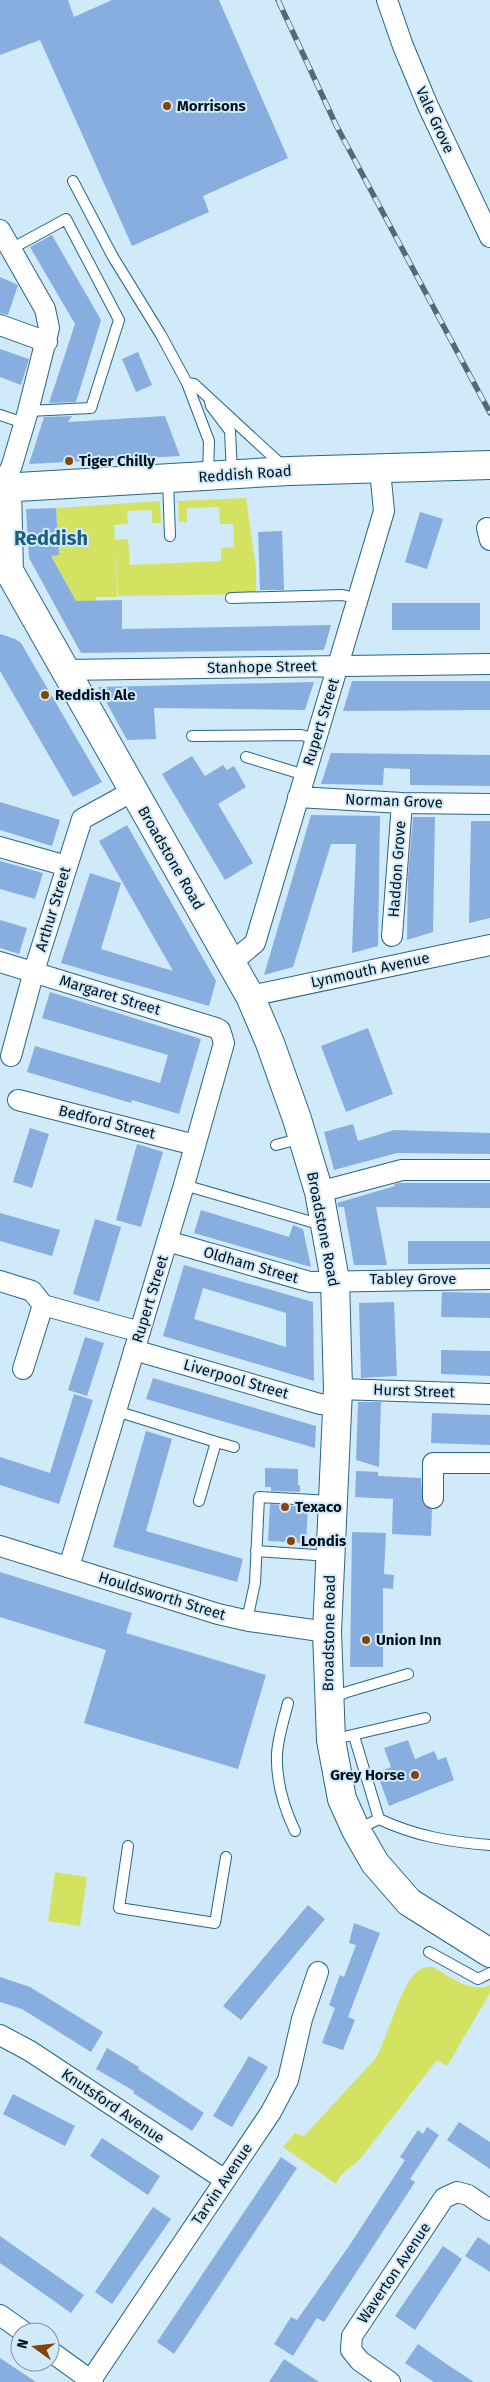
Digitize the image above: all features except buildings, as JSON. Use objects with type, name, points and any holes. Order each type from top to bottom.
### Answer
[{"type":"main road","name":"Reddish Road","points":[[3,488],[168,480],[289,471],[380,470],[489,465]]},
{"type":"main road","name":"Broadstone Road","points":[[3,488],[3,563],[250,996],[270,1042],[303,1138],[318,1192],[335,1280],[338,1397],[327,1632],[328,1700],[342,1738],[342,1799],[367,1824],[375,1863],[400,1893],[490,1953]]},
{"type":"street","name":"Vale Grove","points":[[387,0],[403,46],[428,106],[490,237]]},
{"type":"street","points":[[3,488],[26,417],[47,342],[49,328],[46,314],[5,242]]},
{"type":"street","points":[[0,325],[47,342]]},
{"type":"street","name":"Rupert Street","points":[[231,962],[255,943],[384,512],[380,470]]},
{"type":"street","name":"Stanhope Street","points":[[64,670],[490,664]]},
{"type":"street","name":"Arthur Street","points":[[11,1056],[34,972],[82,819],[133,792]]},
{"type":"street","name":"Norman Grove","points":[[298,797],[402,803],[490,804]]},
{"type":"street","name":"Haddon Grove","points":[[392,936],[402,803]]},
{"type":"street","points":[[0,847],[67,866]]},
{"type":"street","name":"Lynmouth Avenue","points":[[250,996],[490,945]]},
{"type":"street","name":"Margaret Street","points":[[0,962],[220,1030]]},
{"type":"street","name":"Rupert Street","points":[[69,1567],[184,1185],[224,1043],[220,1030]]},
{"type":"street","name":"Bedford Street","points":[[18,1100],[195,1145]]},
{"type":"street","points":[[318,1192],[402,1170],[490,1170]]},
{"type":"street","name":"Oldham Street","points":[[167,1241],[310,1282],[335,1280]]},
{"type":"street","name":"Tabley Grove","points":[[335,1280],[490,1279]]},
{"type":"street","points":[[0,1281],[32,1291],[43,1305],[22,1369]]},
{"type":"street","name":"Liverpool Street","points":[[43,1305],[137,1341],[320,1404],[338,1397]]},
{"type":"street","name":"Hurst Street","points":[[338,1397],[490,1394]]},
{"type":"street","points":[[433,1498],[433,1462],[490,1463]]},
{"type":"street","name":"Houldsworth Street","points":[[0,1546],[218,1614],[327,1632]]},
{"type":"street","name":"Tarvin Avenue","points":[[92,2381],[272,2112],[288,2080],[302,2019],[318,1972]]},
{"type":"street","name":"Knutsford Avenue","points":[[0,2035],[30,2051],[225,2180]]},
{"type":"street","name":"Waverton Avenue","points":[[390,2382],[360,2361],[351,2350],[352,2336],[444,2198],[457,2192],[468,2195],[490,2210]]},
{"type":"street","points":[[60,2358],[92,2381]]},
{"type":"lane","points":[[73,181],[113,256],[162,335],[186,383],[220,475]]},
{"type":"lane","points":[[0,415],[26,417],[91,408],[120,320],[66,219],[5,242]]},
{"type":"lane","points":[[186,383],[194,384],[289,471]]},
{"type":"lane","points":[[210,398],[211,406],[230,431],[220,475]]},
{"type":"lane","points":[[168,480],[170,536]]},
{"type":"lane","points":[[231,598],[343,595],[358,599]]},
{"type":"lane","points":[[192,736],[301,735],[316,739]]},
{"type":"lane","points":[[246,757],[305,775]]},
{"type":"lane","points":[[276,1145],[303,1138]]},
{"type":"lane","points":[[184,1185],[326,1226]]},
{"type":"lane","points":[[116,1411],[234,1447]]},
{"type":"lane","points":[[199,1501],[216,1442]]},
{"type":"lane","points":[[247,1620],[255,1583],[259,1497],[332,1501]]},
{"type":"lane","points":[[256,1551],[330,1556]]},
{"type":"lane","points":[[328,1700],[347,1692],[408,1674]]},
{"type":"lane","points":[[288,1703],[277,1754],[280,1784],[288,1816],[295,1831]]},
{"type":"lane","points":[[342,1738],[425,1718]]},
{"type":"lane","points":[[367,1824],[449,1842],[490,1846]]},
{"type":"lane","points":[[128,1846],[119,1908],[215,1923],[226,1857]]},
{"type":"lane","points":[[429,1952],[478,1979],[490,1973]]},
{"type":"green space","points":[[246,498],[256,568],[256,594],[118,596],[116,552],[117,597],[96,597],[96,601],[76,601],[51,556],[59,555],[56,508],[160,501],[161,523],[152,523],[152,510],[127,511],[128,524],[114,525],[115,540],[128,539],[130,565],[221,561],[221,548],[234,547],[233,524],[220,524],[219,507],[187,508],[187,522],[179,522],[178,501]]},
{"type":"green space","points":[[55,1872],[87,1877],[80,1926],[48,1921]]},
{"type":"green space","points":[[425,1967],[433,1967],[468,1986],[483,1987],[490,1985],[490,1993],[447,2066],[437,2060],[360,2159],[341,2175],[336,2184],[283,2147],[295,2133],[304,2136],[375,2059],[402,1996],[414,1974]]},
{"type":"railway","points":[[278,0],[336,125],[490,413]]},
{"type":"place","name":"Morrisons","points":[[167,106]]},
{"type":"place","name":"Tiger Chilly","points":[[69,461]]},
{"type":"place","name":"Reddish Ale","points":[[45,695]]},
{"type":"place","name":"Texaco","points":[[285,1507]]},
{"type":"place","name":"Londis","points":[[291,1541]]},
{"type":"place","name":"Union Inn","points":[[366,1640]]},
{"type":"place","name":"Grey Horse","points":[[415,1775]]},
{"type":"district","name":"Reddish","points":[[51,538]]}]
